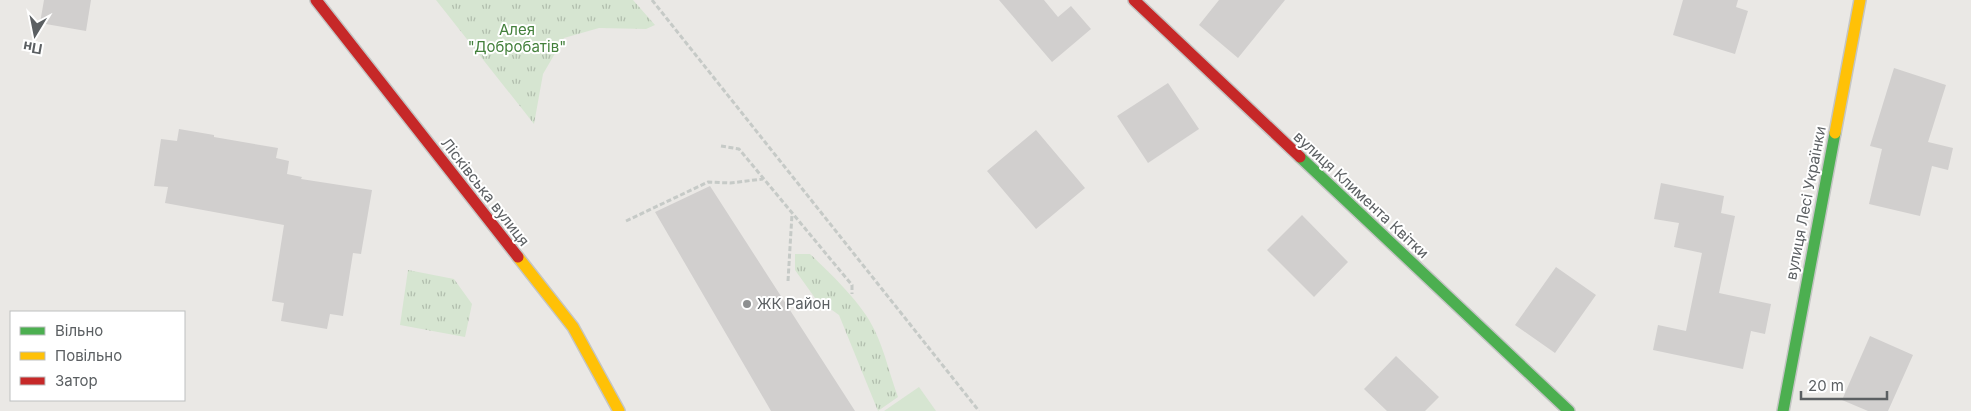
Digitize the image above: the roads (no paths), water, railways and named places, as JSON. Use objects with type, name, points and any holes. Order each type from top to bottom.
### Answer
[{"type":"street","name":"Лісківська вулиця","points":[[316,0],[573,328],[619,411]]},
{"type":"street","name":"вулиця Климента Квітки","points":[[1134,0],[1569,411]]},
{"type":"street","name":"вулиця Лесі Українки","points":[[1783,411],[1860,0]]},
{"type":"place","name":"ЖК Район","points":[[747,304]]},
{"type":"park label","name":"Алея \"Добробатів\"","points":[[517,38]]}]
